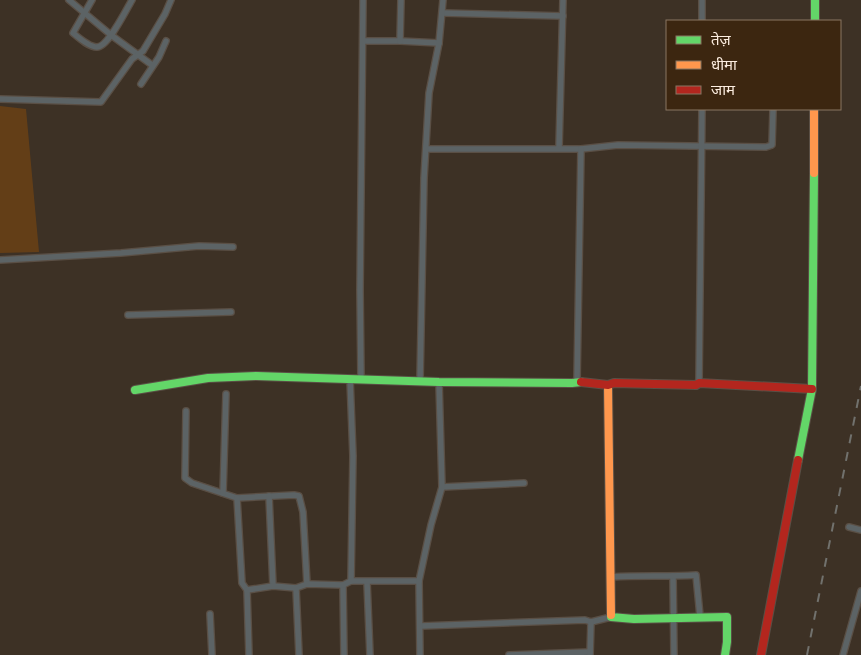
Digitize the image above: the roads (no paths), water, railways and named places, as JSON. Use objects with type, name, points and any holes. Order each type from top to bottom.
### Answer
[{"type":"street","points":[[69,0],[111,35],[152,65]]},
{"type":"street","points":[[92,0],[73,33],[90,46],[96,47],[103,44],[111,35],[132,0]]},
{"type":"street","points":[[0,99],[101,102],[132,59],[143,51],[148,44],[166,14],[171,0]]},
{"type":"street","points":[[361,379],[363,0]]},
{"type":"street","points":[[400,0],[400,41]]},
{"type":"street","points":[[420,382],[429,93],[439,43],[443,0]]},
{"type":"street","points":[[559,148],[563,0]]},
{"type":"street","points":[[702,0],[702,20]]},
{"type":"street","points":[[815,20],[816,0]]},
{"type":"street","points":[[443,13],[563,16]]},
{"type":"street","points":[[141,84],[159,57],[166,41]]},
{"type":"street","points":[[363,41],[439,43]]},
{"type":"street","points":[[699,383],[702,110]]},
{"type":"street","points":[[761,655],[812,389],[814,110]]},
{"type":"street","points":[[426,149],[581,149],[618,145],[766,147],[772,145],[773,111]]},
{"type":"street","points":[[577,381],[581,149]]},
{"type":"street","points":[[0,260],[199,246],[233,247]]},
{"type":"street","points":[[128,316],[232,312]]},
{"type":"street","points":[[135,390],[190,380],[232,376],[302,376],[350,380],[420,382],[572,383],[577,381],[608,385],[614,383],[699,383],[812,389]]},
{"type":"street","points":[[350,380],[353,456],[350,581]]},
{"type":"street","points":[[420,655],[419,581],[431,525],[442,487],[439,382]]},
{"type":"street","points":[[608,385],[608,497],[612,577],[611,617]]},
{"type":"street","points":[[223,493],[226,394]]},
{"type":"street","points":[[186,411],[185,478],[192,483],[237,498],[299,496],[301,499],[307,584]]},
{"type":"street","points":[[442,487],[524,483]]},
{"type":"street","points":[[269,496],[273,586]]},
{"type":"street","points":[[237,498],[242,583],[247,590],[249,655]]},
{"type":"street","points":[[849,527],[861,530]]},
{"type":"street","points":[[612,577],[696,574],[700,616]]},
{"type":"street","points":[[673,576],[674,655]]},
{"type":"street","points":[[247,590],[273,586],[296,588],[307,584],[343,585],[350,581],[419,581]]},
{"type":"street","points":[[367,582],[370,655]]},
{"type":"street","points":[[343,585],[344,655]]},
{"type":"street","points":[[296,588],[299,655]]},
{"type":"street","points":[[843,655],[861,591]]},
{"type":"street","points":[[210,614],[212,655]]},
{"type":"street","points":[[421,626],[585,620],[591,622],[611,617],[634,619],[700,616],[727,617],[725,655]]},
{"type":"street","points":[[509,655],[590,654],[591,622]]},
{"type":"railway","points":[[807,655],[861,386]]}]
